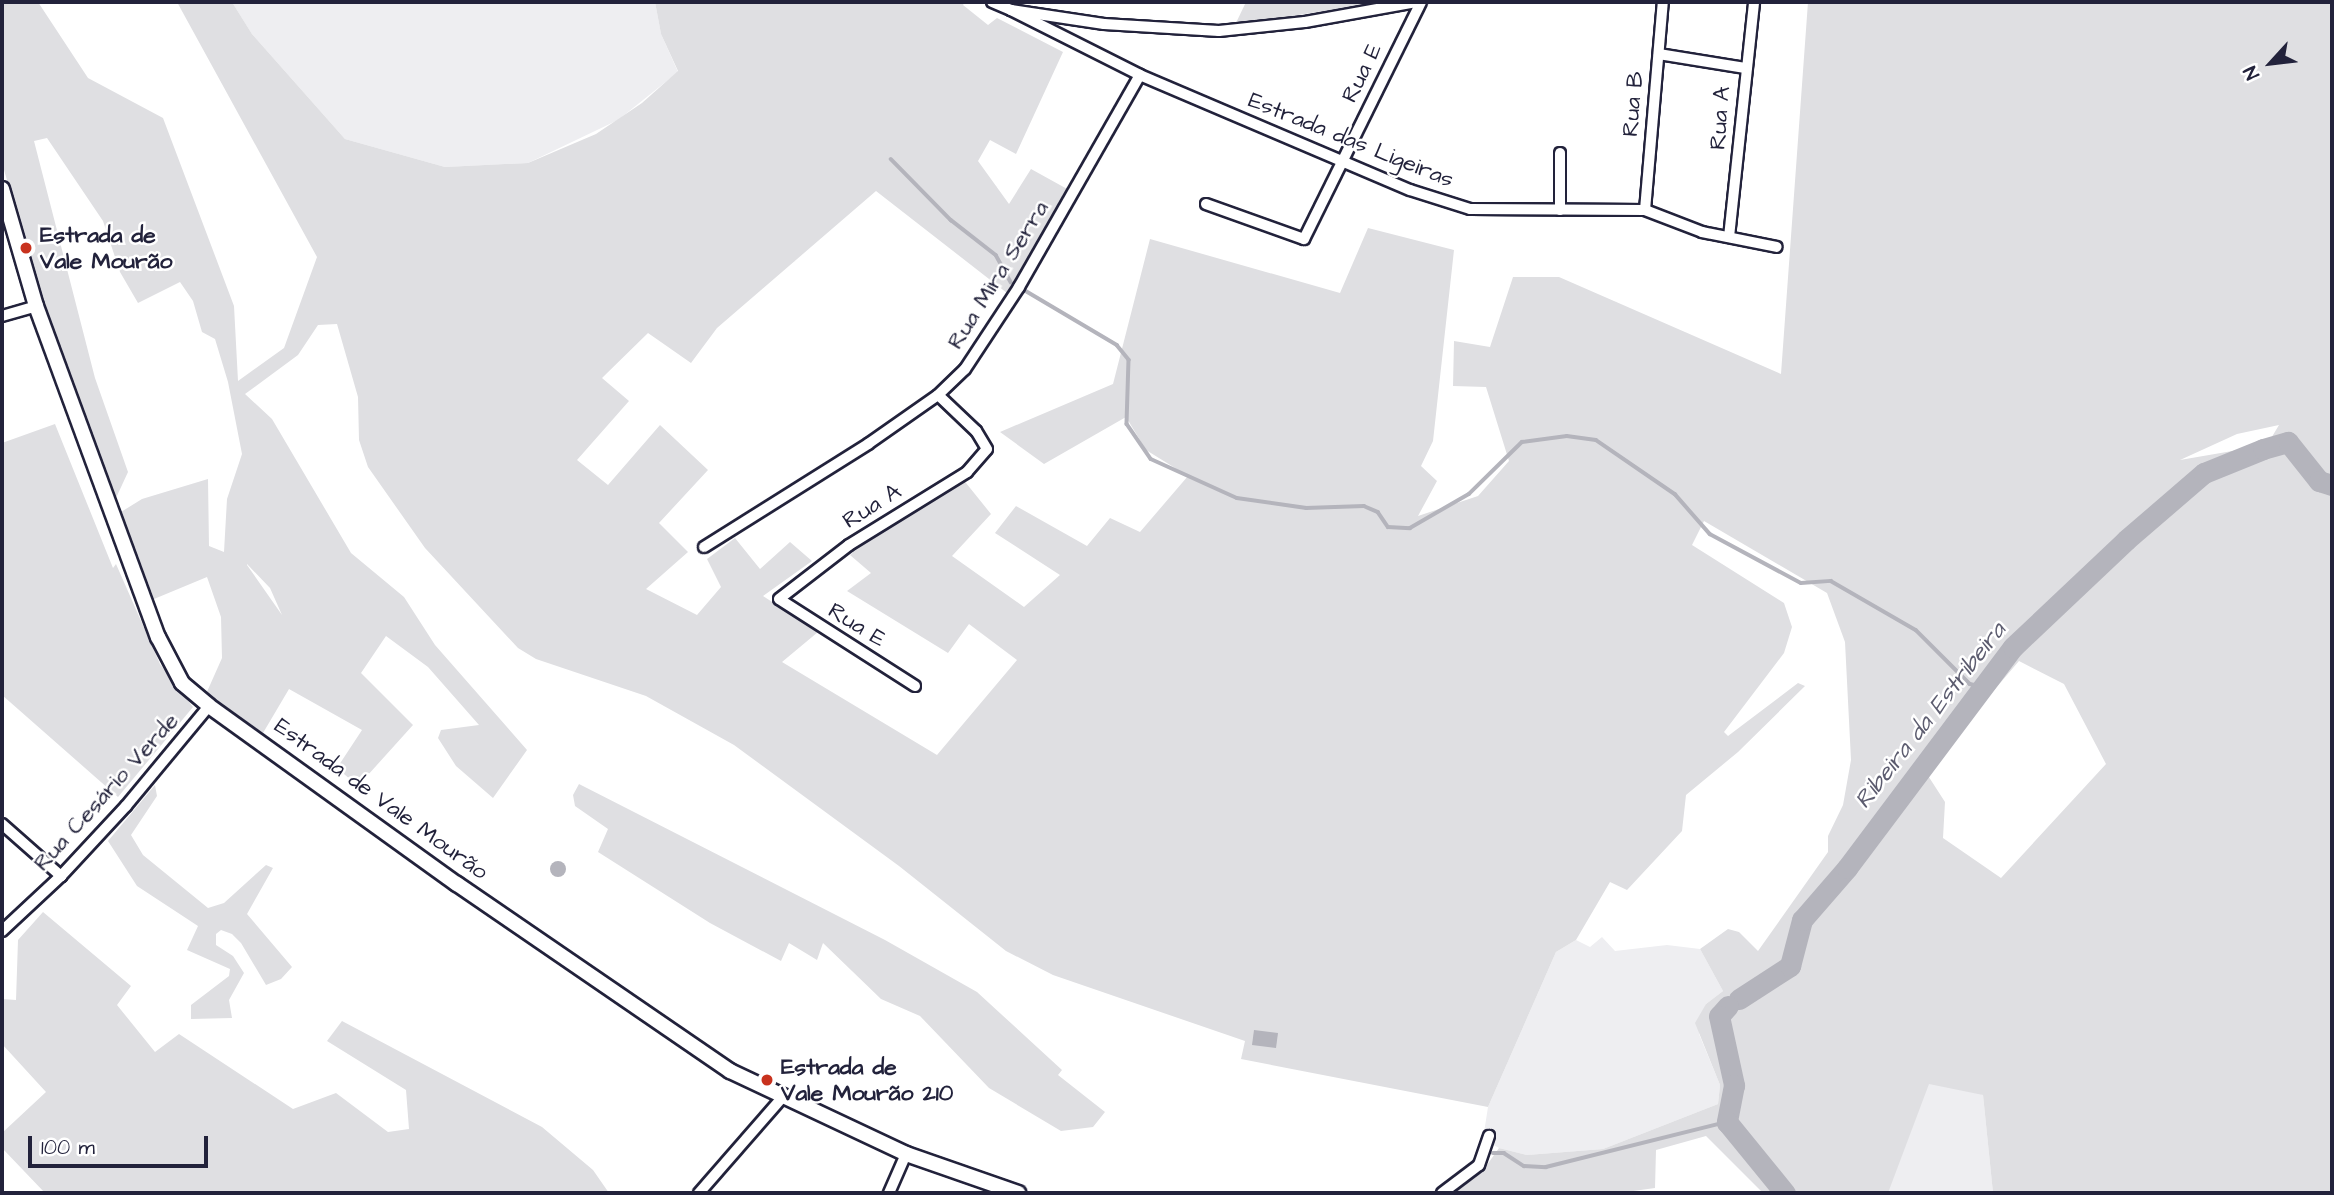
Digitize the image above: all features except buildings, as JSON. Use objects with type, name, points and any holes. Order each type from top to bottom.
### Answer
[{"type":"street","points":[[992,2],[1011,10],[1104,24],[1220,31],[1305,23],[1418,2]]},
{"type":"street","name":"Rua E","points":[[1206,204],[1304,239],[1418,2]]},
{"type":"street","name":"Rua B","points":[[1645,210],[1663,2]]},
{"type":"street","name":"Rua A","points":[[1729,237],[1754,2]]},
{"type":"street","name":"Estrada das Ligeiras","points":[[1011,10],[1140,75],[1341,164],[1470,209],[1645,210],[1729,237],[1777,247]]},
{"type":"street","points":[[1658,54],[1745,68]]},
{"type":"street","name":"Rua Mira Serra","points":[[704,547],[938,395],[989,336],[1140,75]]},
{"type":"street","points":[[1560,153],[1560,209]]},
{"type":"street","name":"Estrada de Vale Mourão","points":[[2,189],[36,306],[166,655],[182,682],[209,706],[708,1057],[781,1099],[906,1154],[1018,1193]]},
{"type":"street","points":[[2,316],[36,306]]},
{"type":"street","name":"Rua A","points":[[779,599],[849,545],[967,472],[987,449],[976,431],[938,395]]},
{"type":"street","name":"Rua E","points":[[779,599],[915,686]]},
{"type":"street","name":"Rua Cesário Verde","points":[[2,931],[61,876],[209,706]]},
{"type":"street","points":[[2,824],[61,876]]},
{"type":"street","points":[[699,1193],[781,1099]]},
{"type":"street","points":[[1442,1193],[1479,1165],[1489,1136]]},
{"type":"street","points":[[889,1193],[906,1154]]},
{"type":"shaded area","points":[[2,2],[38,2],[88,78],[163,118],[234,306],[238,381],[284,348],[317,257],[177,2],[232,2],[252,34],[345,139],[445,167],[528,163],[596,134],[642,103],[678,71],[661,34],[655,2],[965,2],[963,5],[988,25],[997,18],[1063,52],[1016,154],[990,140],[978,161],[1009,204],[1031,169],[1069,190],[1007,293],[876,191],[717,328],[691,363],[648,333],[602,378],[629,401],[577,460],[608,485],[660,425],[708,470],[659,523],[688,552],[646,589],[697,615],[721,587],[707,559],[735,538],[760,569],[790,542],[812,561],[763,596],[818,632],[782,662],[937,755],[1017,660],[969,624],[948,653],[847,591],[871,573],[850,555],[871,535],[962,478],[991,514],[952,556],[1024,607],[1060,575],[995,533],[1016,506],[1087,546],[1110,518],[1140,532],[1188,476],[1146,450],[1126,417],[1044,464],[1000,432],[1113,384],[1150,239],[1340,293],[1368,228],[1454,250],[1433,441],[1421,466],[1437,481],[1418,516],[1478,496],[1509,461],[1486,387],[1453,386],[1454,341],[1490,347],[1513,277],[1559,277],[1781,374],[1808,2],[2332,2],[2332,1193],[1993,1193],[1983,1095],[1929,1084],[1888,1193],[1763,1193],[1706,1136],[1656,1150],[1655,1188],[1619,1193],[1454,1193],[1482,1172],[1499,1148],[1527,1155],[1603,1149],[1718,1104],[1720,1085],[1695,1023],[1706,1004],[1723,991],[1700,949],[1728,929],[1739,932],[1758,951],[1828,852],[1828,836],[1843,805],[1851,760],[1845,642],[1827,593],[1704,521],[1692,545],[1784,603],[1792,627],[1784,653],[1724,732],[1728,736],[1798,683],[1805,686],[1738,752],[1686,795],[1682,831],[1627,890],[1610,882],[1576,940],[1556,952],[1488,1107],[1241,1059],[1245,1041],[1053,975],[1006,951],[899,866],[734,745],[646,696],[536,659],[518,648],[425,548],[368,467],[359,440],[358,397],[337,324],[318,325],[298,355],[245,394],[272,419],[351,553],[404,597],[435,645],[527,750],[493,798],[456,766],[438,738],[441,730],[479,725],[428,667],[386,636],[361,673],[413,725],[358,786],[337,768],[362,730],[289,689],[263,733],[206,694],[222,658],[221,617],[207,577],[154,599],[121,512],[142,499],[208,479],[209,546],[224,552],[227,499],[242,454],[228,382],[215,339],[202,332],[193,301],[180,282],[138,303],[120,272],[103,221],[47,138],[34,141],[95,378],[128,472],[116,498],[40,293],[2,163]],"holes":[[[2279,425],[2267,445],[2180,460],[2237,434]],[[247,565],[270,588],[282,615]],[[2019,661],[2064,684],[2106,764],[2001,878],[1943,838],[1945,802],[1925,771]]]},
{"type":"shaded area","points":[[232,2],[655,2],[661,34],[678,72],[618,120],[528,163],[445,167],[345,139],[252,34]]},
{"type":"shaded area","points":[[1246,2],[1380,2],[1235,25]]},
{"type":"shaded area","points":[[55,424],[113,568],[116,564],[160,664],[193,707],[118,797],[2,695],[2,443]]},
{"type":"shaded area","points":[[579,784],[885,940],[977,992],[1062,1070],[1058,1075],[1105,1112],[1093,1127],[1061,1131],[989,1088],[920,1016],[881,999],[823,943],[817,960],[789,943],[781,961],[710,923],[598,852],[608,829],[575,806],[573,795]]},
{"type":"shaded area","points":[[155,785],[157,796],[131,835],[143,855],[208,908],[224,903],[266,865],[273,868],[247,914],[292,967],[281,979],[266,985],[241,943],[232,934],[221,930],[216,934],[216,945],[233,956],[244,973],[229,1000],[232,1018],[191,1019],[191,1005],[229,976],[230,969],[187,950],[198,926],[137,886],[108,841]]},
{"type":"shaded area","points":[[558,861],[564,863],[564,875],[558,877],[552,875],[550,869],[552,863]]},
{"type":"shaded area","points":[[43,912],[131,986],[117,1005],[155,1052],[179,1034],[293,1109],[336,1093],[388,1132],[409,1129],[406,1090],[327,1041],[342,1021],[542,1127],[593,1170],[609,1193],[45,1193],[2,1148],[2,1133],[46,1092],[2,1044],[2,999],[16,1000],[18,940]]},
{"type":"shaded area","points":[[1602,937],[1615,951],[1667,945],[1700,949],[1723,991],[1706,1004],[1699,1034],[1720,1085],[1718,1104],[1603,1149],[1527,1155],[1499,1148],[1483,1139],[1488,1107],[1556,952],[1576,940],[1590,947]]},
{"type":"shaded area","points":[[1254,1030],[1278,1033],[1276,1048],[1252,1045]]},
{"type":"shaded area","points":[[1914,1065],[1983,1095],[1993,1193],[1862,1193]]},
{"type":"waterway","points":[[891,159],[951,220],[996,255],[1011,282]]},
{"type":"waterway","points":[[1026,291],[1117,345],[1129,360],[1127,424],[1151,459],[1237,498],[1306,508],[1364,506],[1378,512],[1388,527],[1410,528],[1469,494],[1522,442],[1567,436],[1596,440],[1675,494],[1710,534],[1801,583],[1831,581],[1916,630],[1970,684],[1983,687]]},
{"type":"waterway","name":"Ribeira da Estribeira","points":[[1739,999],[1790,966],[1802,920],[1847,868],[2013,647],[2126,540],[2204,473],[2288,442],[2319,481],[2332,485]]},
{"type":"waterway","name":"Ribeira da Estribeira","points":[[1728,1006],[1719,1016],[1734,1085],[1727,1122],[1785,1193]]},
{"type":"waterway","points":[[1493,1153],[1504,1153],[1524,1166],[1546,1167],[1727,1122]]},
{"type":"place","name":"Estrada de Vale Mourão","points":[[26,248]]},
{"type":"place","name":"Estrada de Vale Mourão 210","points":[[767,1080]]}]
